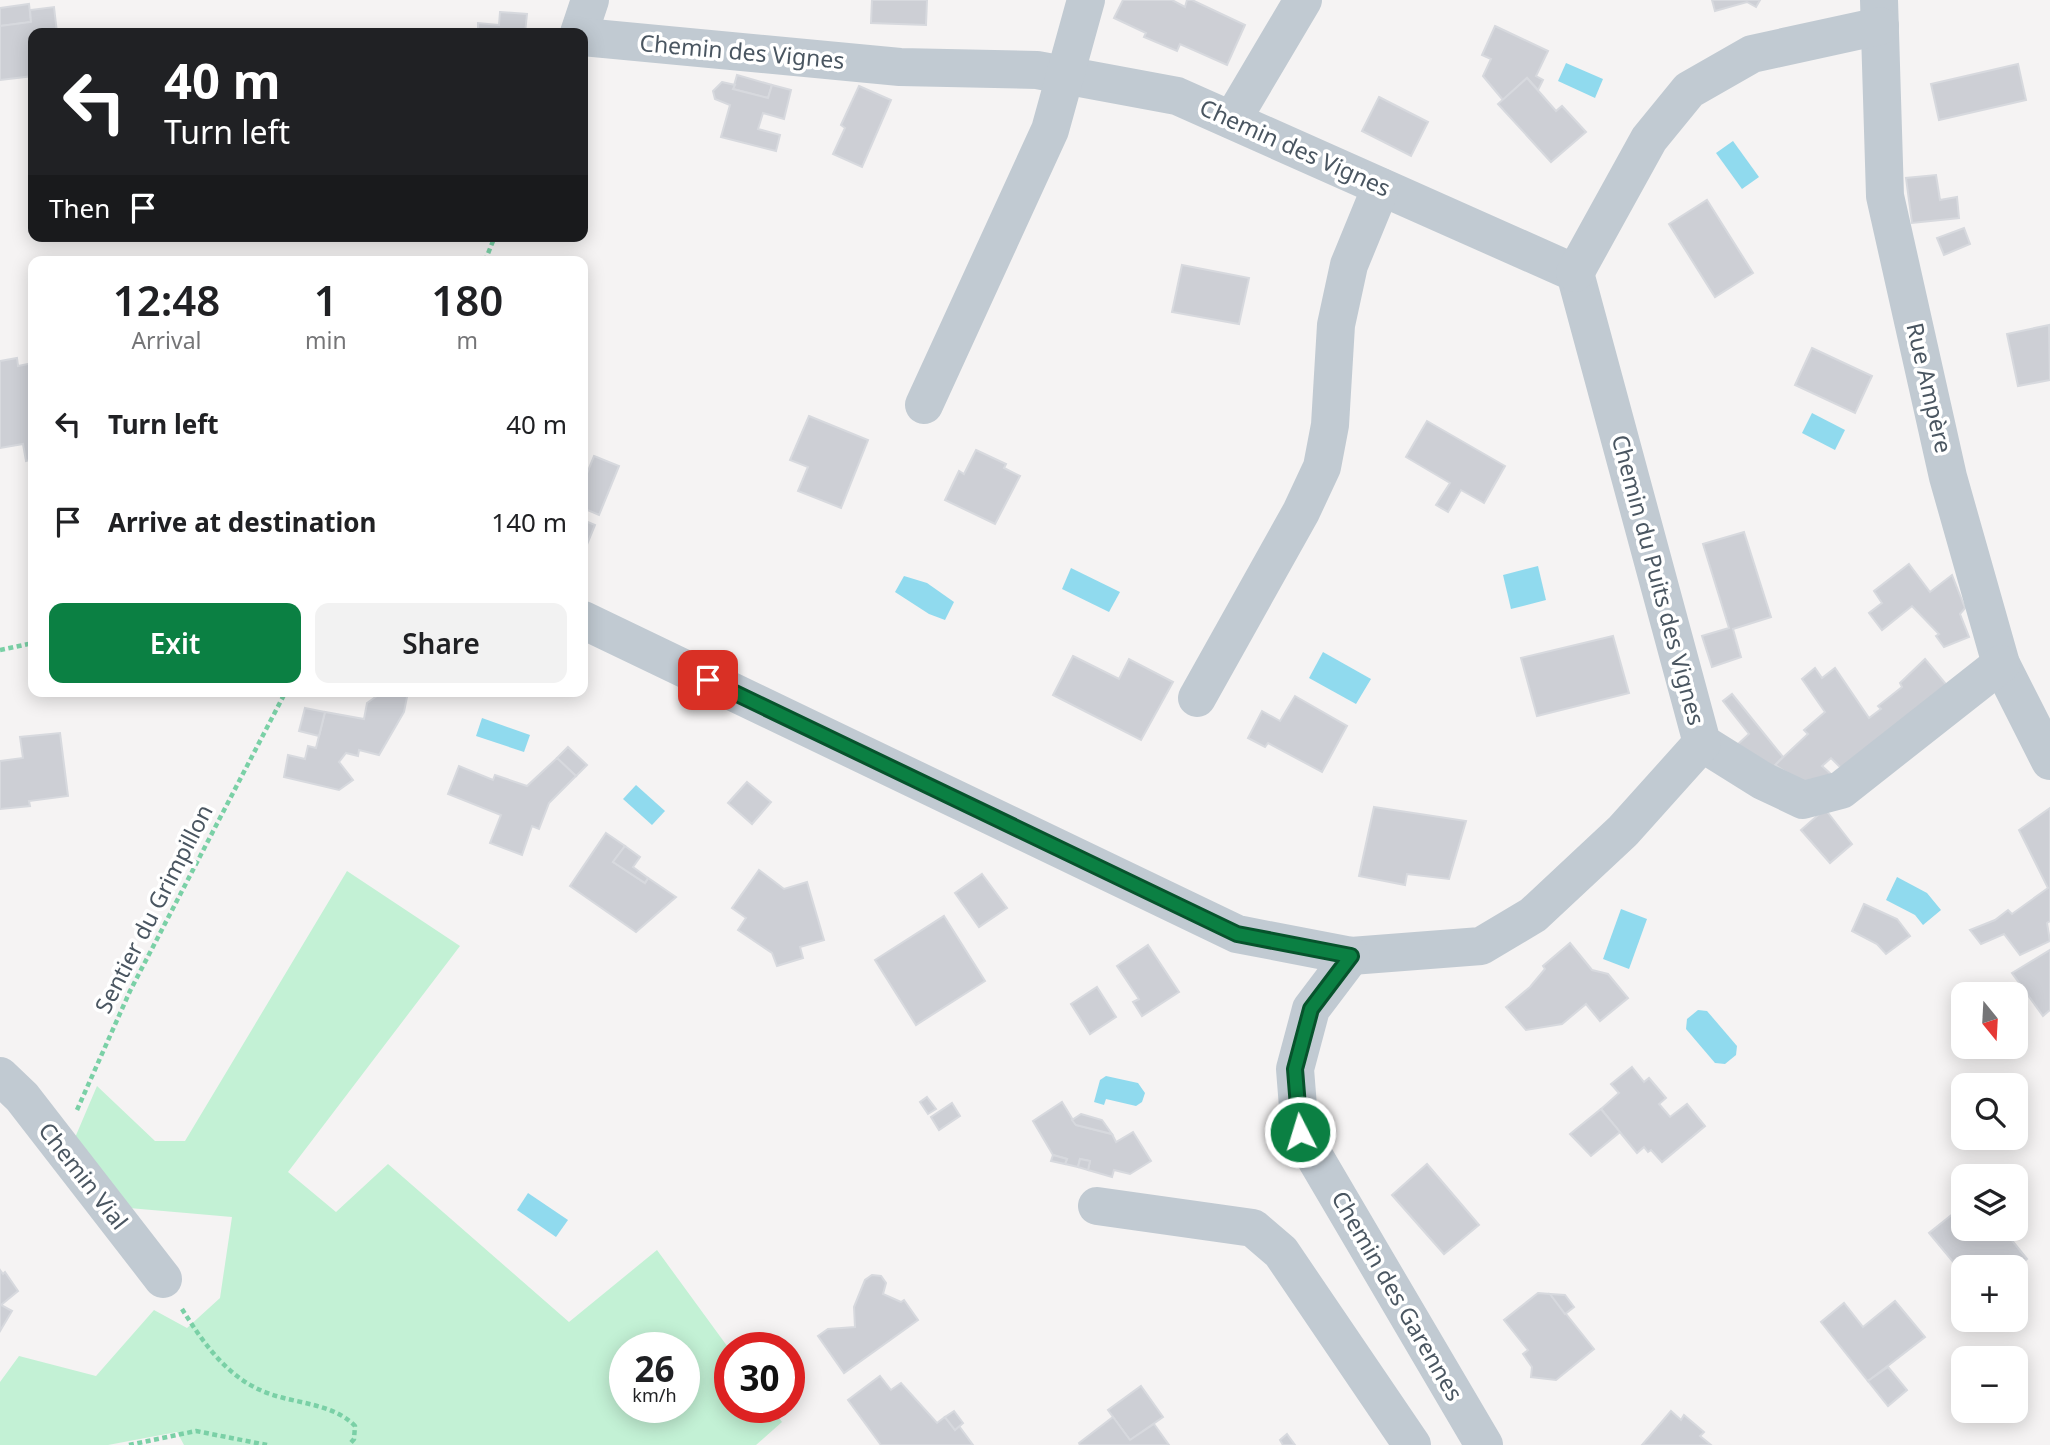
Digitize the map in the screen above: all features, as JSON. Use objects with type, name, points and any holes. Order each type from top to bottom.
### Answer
[{"type":"street","points":[[581,28],[590,0]]},
{"type":"street","points":[[924,405],[1050,130],[1086,0]]},
{"type":"street","points":[[1232,120],[1303,0]]},
{"type":"street","points":[[1574,273],[1649,139],[1689,90],[1752,54],[1879,13]]},
{"type":"street","name":"Rue Ampère","points":[[1879,13],[1885,196],[1948,477],[2001,664],[2050,761]]},
{"type":"street","name":"Chemin des Vignes","points":[[588,37],[900,67],[1037,70],[1177,96],[1574,273]]},
{"type":"street","points":[[1197,698],[1301,512],[1322,467],[1330,425],[1336,325],[1349,265],[1381,187]]},
{"type":"street","name":"Chemin du Puits des Vignes","points":[[1574,273],[1702,743],[1763,781],[1803,800],[1828,794],[1841,790],[2001,664]]},
{"type":"street","points":[[588,622],[1237,934],[1351,956],[1481,946],[1533,915],[1623,831],[1702,743]]},
{"type":"street","name":"Chemin des Garennes","points":[[1351,956],[1311,1009],[1295,1069],[1300,1132],[1484,1445]]},
{"type":"street","name":"Chemin Vial","points":[[0,1076],[22,1097],[163,1279]]},
{"type":"street","points":[[1097,1206],[1254,1228],[1281,1252],[1412,1445]]},
{"type":"path","points":[[0,650],[28,644]]},
{"type":"path","name":"Sentier du Grimpillon","points":[[60,1147],[130,990],[283,697]]},
{"type":"path","points":[[163,1279],[204,1344],[234,1375],[268,1394],[344,1414],[355,1426],[354,1439],[349,1445]]},
{"type":"path","points":[[129,1445],[196,1432],[267,1445]]},
{"type":"green space","points":[[347,871],[460,946],[288,1172],[336,1212],[388,1164],[569,1322],[657,1250],[717,1332],[714,1332],[714,1423],[781,1423],[756,1445],[184,1445],[177,1432],[108,1445],[0,1445],[0,1382],[19,1356],[96,1376],[154,1310],[187,1328],[220,1298],[232,1217],[129,1208],[74,1140],[97,1086],[155,1141],[185,1141]]},
{"type":"water","points":[[1566,63],[1603,79],[1595,98],[1558,81]]},
{"type":"water","points":[[1733,141],[1759,177],[1742,189],[1716,153]]},
{"type":"water","points":[[1812,413],[1845,430],[1835,450],[1802,433]]},
{"type":"water","points":[[1538,566],[1546,600],[1511,609],[1503,575]]},
{"type":"water","points":[[1071,568],[1120,592],[1109,612],[1062,589]]},
{"type":"water","points":[[904,576],[927,583],[954,602],[945,620],[929,614],[895,592]]},
{"type":"water","points":[[1323,652],[1371,679],[1356,704],[1309,678]]},
{"type":"water","points":[[482,718],[530,735],[524,752],[476,736]]},
{"type":"water","points":[[636,785],[665,811],[652,825],[623,799]]},
{"type":"water","points":[[1897,877],[1927,893],[1941,910],[1923,925],[1915,915],[1886,900]]},
{"type":"water","points":[[1621,909],[1647,919],[1629,969],[1603,959]]},
{"type":"water","points":[[1698,1010],[1707,1011],[1737,1046],[1736,1055],[1725,1064],[1715,1063],[1686,1029],[1687,1019]]},
{"type":"water","points":[[1106,1076],[1138,1083],[1145,1093],[1142,1102],[1136,1106],[1106,1099],[1104,1105],[1094,1102],[1100,1080]]},
{"type":"water","points":[[528,1193],[568,1220],[556,1237],[517,1210]]},
{"type":"building","points":[[872,0],[927,0],[926,25],[871,23]]},
{"type":"building","points":[[1123,0],[1172,0],[1185,7],[1187,0],[1192,0],[1245,25],[1227,65],[1180,44],[1177,51],[1144,37],[1146,33],[1114,18]]},
{"type":"building","points":[[1712,0],[1760,0],[1756,7],[1747,2],[1715,11]]},
{"type":"building","points":[[29,4],[31,22],[0,26],[0,8]]},
{"type":"building","points":[[54,7],[56,28],[28,28],[28,77],[0,80],[0,26],[31,22],[30,10]]},
{"type":"building","points":[[500,12],[527,14],[526,28],[478,28],[478,23],[499,25]]},
{"type":"building","points":[[1495,26],[1548,51],[1536,76],[1543,80],[1538,90],[1527,78],[1503,100],[1483,76],[1491,59],[1482,55]]},
{"type":"building","points":[[2018,64],[2026,100],[1939,120],[1931,84]]},
{"type":"building","points":[[737,75],[772,85],[768,98],[733,89]]},
{"type":"building","points":[[1527,78],[1556,111],[1562,106],[1586,132],[1551,162],[1498,104]]},
{"type":"building","points":[[722,82],[735,85],[733,89],[768,98],[772,85],[791,90],[784,119],[763,113],[758,129],[780,135],[776,151],[721,137],[730,105],[715,99],[713,91]]},
{"type":"building","points":[[859,86],[891,100],[862,167],[833,154],[845,128],[841,125]]},
{"type":"building","points":[[1379,97],[1428,122],[1411,156],[1362,131]]},
{"type":"building","points":[[1936,175],[1940,200],[1957,197],[1959,218],[1912,223],[1906,178]]},
{"type":"building","points":[[1707,200],[1753,273],[1715,297],[1669,224]]},
{"type":"building","points":[[1964,228],[1970,244],[1944,255],[1937,238]]},
{"type":"building","points":[[1182,265],[1249,278],[1239,324],[1172,312]]},
{"type":"building","points":[[2049,325],[2050,380],[2018,386],[2007,334]]},
{"type":"building","points":[[1812,348],[1872,376],[1855,413],[1795,385]]},
{"type":"building","points":[[17,358],[18,366],[28,364],[26,461],[23,444],[0,448],[0,361]]},
{"type":"building","points":[[809,416],[868,440],[841,508],[798,491],[808,467],[790,460]]},
{"type":"building","points":[[1427,421],[1505,466],[1484,503],[1461,490],[1448,512],[1436,505],[1450,483],[1406,457]]},
{"type":"building","points":[[976,450],[1006,464],[1004,468],[1020,476],[995,524],[945,500],[959,471],[964,474]]},
{"type":"building","points":[[594,456],[619,466],[599,515],[588,510],[588,471]]},
{"type":"building","points":[[588,522],[595,525],[588,542]]},
{"type":"building","points":[[1744,532],[1771,617],[1733,629],[1741,657],[1712,667],[1702,636],[1729,628],[1703,544]]},
{"type":"building","points":[[1909,564],[1930,592],[1952,575],[1965,608],[1960,614],[1969,637],[1944,647],[1936,636],[1939,634],[1912,606],[1882,630],[1869,613],[1882,603],[1874,591]]},
{"type":"building","points":[[1613,636],[1629,693],[1537,716],[1521,658]]},
{"type":"building","points":[[1073,656],[1119,679],[1129,659],[1173,682],[1141,740],[1053,695]]},
{"type":"building","points":[[1925,659],[1955,695],[1841,768],[1831,758],[1822,766],[1832,775],[1813,790],[1775,765],[1808,734],[1804,730],[1825,712],[1802,679],[1815,668],[1822,678],[1835,668],[1869,718],[1881,709],[1878,706],[1902,687],[1900,683]]},
{"type":"building","points":[[1732,694],[1783,757],[1775,765],[1778,767],[1762,771],[1737,745],[1749,734],[1723,701]]},
{"type":"building","points":[[1295,696],[1347,726],[1322,772],[1268,743],[1265,747],[1248,738],[1262,711],[1280,721]]},
{"type":"building","points":[[376,697],[407,697],[404,712],[379,755],[359,750],[358,756],[346,753],[339,762],[353,780],[339,790],[284,777],[288,755],[305,759],[308,746],[316,748],[325,712],[364,719],[367,703]]},
{"type":"building","points":[[305,708],[325,712],[319,736],[299,731]]},
{"type":"building","points":[[60,733],[68,796],[29,801],[30,806],[0,809],[0,761],[23,758],[20,737]]},
{"type":"building","points":[[568,747],[587,765],[576,776],[557,758]]},
{"type":"building","points":[[557,758],[576,776],[549,803],[539,829],[532,826],[522,855],[490,843],[501,815],[448,794],[459,766],[493,780],[495,775],[527,786]]},
{"type":"building","points":[[747,782],[771,802],[752,824],[728,803]]},
{"type":"building","points":[[1374,807],[1466,821],[1449,879],[1407,874],[1405,885],[1359,876]]},
{"type":"building","points":[[2050,808],[2050,921],[2047,923],[2050,941],[2020,955],[2004,934],[1981,944],[1970,930],[1995,920],[2008,910],[2012,914],[2048,888],[2019,830]]},
{"type":"building","points":[[1825,809],[1852,844],[1830,863],[1801,830]]},
{"type":"building","points":[[606,833],[625,846],[613,862],[645,883],[648,878],[676,897],[636,932],[570,886]]},
{"type":"building","points":[[625,846],[640,857],[633,867],[648,878],[645,883],[613,862]]},
{"type":"building","points":[[759,870],[784,889],[807,882],[824,940],[800,947],[803,958],[777,966],[772,953],[738,930],[746,918],[732,908]]},
{"type":"building","points":[[982,874],[1007,908],[979,927],[955,893]]},
{"type":"building","points":[[1864,904],[1897,919],[1910,936],[1886,954],[1877,944],[1852,931]]},
{"type":"building","points":[[944,916],[985,981],[916,1025],[875,960]]},
{"type":"building","points":[[1570,943],[1592,970],[1608,974],[1628,998],[1600,1021],[1586,1004],[1562,1024],[1526,1030],[1506,1007],[1530,987],[1545,969],[1543,966]]},
{"type":"building","points":[[1148,945],[1179,992],[1142,1016],[1133,1002],[1139,999],[1117,966]]},
{"type":"building","points":[[2050,950],[2050,1010],[2043,1016],[2028,995],[2028,982],[2018,982],[2012,973]]},
{"type":"building","points":[[1097,987],[1116,1017],[1090,1034],[1071,1004]]},
{"type":"building","points":[[1632,1067],[1644,1082],[1649,1078],[1666,1098],[1659,1104],[1670,1117],[1687,1104],[1705,1126],[1662,1162],[1651,1150],[1648,1152],[1644,1147],[1637,1153],[1601,1109],[1619,1093],[1611,1084]]},
{"type":"building","points":[[927,1097],[936,1109],[928,1114],[920,1102]]},
{"type":"building","points":[[1062,1102],[1076,1125],[1112,1134],[1116,1142],[1133,1132],[1151,1161],[1130,1174],[1114,1170],[1112,1177],[1088,1170],[1090,1161],[1080,1159],[1078,1167],[1065,1164],[1067,1159],[1053,1155],[1033,1121]]},
{"type":"building","points":[[952,1103],[960,1116],[939,1130],[931,1117]]},
{"type":"building","points":[[1601,1109],[1620,1132],[1591,1156],[1570,1134]]},
{"type":"building","points":[[1081,1114],[1102,1120],[1112,1134],[1076,1125],[1072,1120]]},
{"type":"building","points":[[1053,1155],[1067,1159],[1065,1164],[1051,1161]]},
{"type":"building","points":[[1080,1159],[1090,1161],[1088,1170],[1078,1167]]},
{"type":"building","points":[[1427,1164],[1479,1225],[1444,1254],[1392,1195]]},
{"type":"building","points":[[1951,1215],[1951,1241],[2012,1241],[2024,1255],[1951,1255],[1951,1259],[1929,1233]]},
{"type":"building","points":[[0,1270],[3,1274],[5,1272],[18,1291],[1,1305],[12,1311],[0,1331]]},
{"type":"building","points":[[872,1275],[881,1276],[886,1283],[883,1294],[901,1302],[904,1300],[918,1320],[844,1373],[818,1336],[828,1329],[855,1327],[854,1307],[865,1280]]},
{"type":"building","points":[[1538,1293],[1550,1294],[1594,1349],[1556,1380],[1531,1377],[1532,1367],[1523,1354],[1528,1350],[1504,1320]]},
{"type":"building","points":[[1550,1294],[1565,1295],[1574,1307],[1565,1314]]},
{"type":"building","points":[[1895,1301],[1925,1337],[1868,1381],[1821,1322],[1844,1303],[1863,1327]]},
{"type":"building","points":[[1888,1367],[1907,1390],[1888,1406],[1868,1381]]},
{"type":"building","points":[[880,1376],[891,1390],[901,1383],[937,1423],[945,1417],[955,1430],[959,1426],[973,1445],[881,1445],[848,1400]]},
{"type":"building","points":[[1141,1386],[1163,1417],[1130,1440],[1108,1410]]},
{"type":"building","points":[[954,1411],[963,1423],[955,1430],[945,1417]]},
{"type":"building","points":[[1671,1411],[1681,1420],[1684,1415],[1704,1432],[1700,1436],[1711,1445],[1642,1445]]},
{"type":"building","points":[[1113,1417],[1130,1440],[1154,1424],[1169,1445],[1080,1445],[1079,1443]]},
{"type":"building","points":[[1287,1434],[1295,1445],[1283,1445],[1280,1440]]},
{"type":"route","points":[[708,680],[1237,934],[1351,956],[1311,1009],[1295,1069],[1300,1132]]}]
